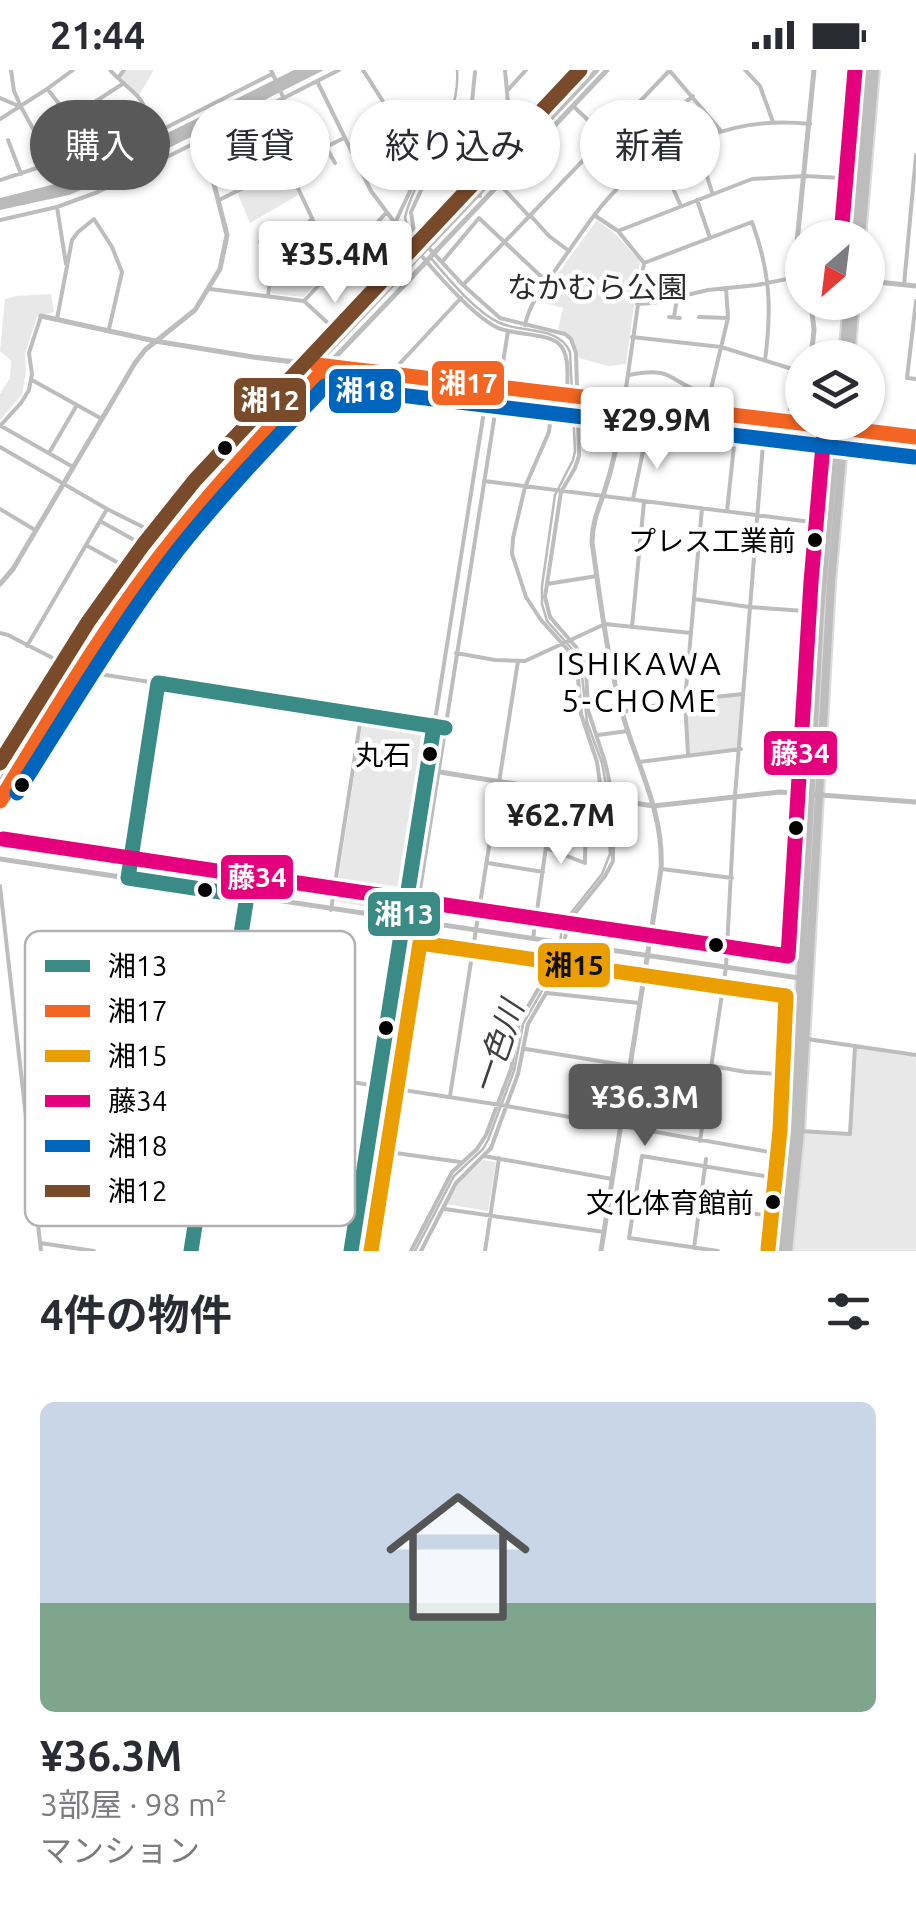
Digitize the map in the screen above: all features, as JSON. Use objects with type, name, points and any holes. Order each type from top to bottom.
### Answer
[{"type":"main road","points":[[859,220],[867,70]]},
{"type":"main road","points":[[860,220],[875,70]]},
{"type":"main road","points":[[785,1251],[800,1131],[820,612],[838,440]]},
{"type":"main road","points":[[814,794],[839,440]]},
{"type":"main road","points":[[785,1251],[801,1039]]},
{"type":"street","points":[[0,119],[72,70]]},
{"type":"street","points":[[110,70],[141,100]]},
{"type":"street","points":[[118,78],[124,70]]},
{"type":"street","points":[[273,100],[339,70]]},
{"type":"street","points":[[371,70],[364,72],[382,100]]},
{"type":"street","points":[[505,70],[507,100]]},
{"type":"street","points":[[506,91],[526,70]]},
{"type":"street","points":[[560,109],[597,70]]},
{"type":"street","points":[[560,121],[607,70]]},
{"type":"street","points":[[641,100],[669,70],[721,131],[773,122],[810,124]]},
{"type":"street","points":[[744,70],[760,86],[773,122]]},
{"type":"street","points":[[800,220],[814,70]]},
{"type":"street","points":[[12,71],[14,91],[30,123]]},
{"type":"street","points":[[472,100],[476,72]]},
{"type":"street","points":[[170,127],[273,75],[282,95]]},
{"type":"street","points":[[317,82],[371,191],[462,298],[486,320],[508,331],[554,340],[562,346],[579,456],[558,491],[545,598],[550,617],[584,662],[588,710],[608,774],[612,861],[605,876],[570,917],[550,970],[520,1022],[494,1140],[484,1156],[459,1179],[420,1251]]},
{"type":"street","points":[[99,100],[124,84]]},
{"type":"street","points":[[48,89],[56,100]]},
{"type":"street","points":[[688,100],[693,96]]},
{"type":"street","points":[[0,98],[21,107]]},
{"type":"street","points":[[574,106],[580,112]]},
{"type":"street","points":[[330,145],[344,138]]},
{"type":"street","points":[[8,140],[20,174]]},
{"type":"street","points":[[0,220],[57,206],[108,187],[190,144]]},
{"type":"street","points":[[330,154],[335,163]]},
{"type":"street","points":[[904,285],[916,155]]},
{"type":"street","points":[[463,285],[580,164]]},
{"type":"street","points":[[0,180],[30,171]]},
{"type":"street","points":[[618,231],[752,179],[805,176],[860,180]]},
{"type":"street","points":[[0,584],[13,569],[135,363],[155,341],[186,320],[210,289],[226,243],[217,190]]},
{"type":"street","points":[[219,200],[239,190]]},
{"type":"street","points":[[299,190],[335,267]]},
{"type":"street","points":[[395,223],[413,190]]},
{"type":"street","points":[[419,190],[411,212],[412,226],[463,285],[500,318],[558,332],[570,339],[576,353],[572,396]]},
{"type":"street","points":[[474,190],[485,201]]},
{"type":"street","points":[[0,800],[80,671],[186,522],[495,190]]},
{"type":"street","points":[[505,190],[569,250]]},
{"type":"street","points":[[524,324],[528,310],[569,250],[616,190]]},
{"type":"street","points":[[674,190],[681,206]]},
{"type":"street","points":[[418,237],[476,192]]},
{"type":"street","points":[[0,782],[107,615],[163,538],[232,454],[476,192]]},
{"type":"street","points":[[697,200],[710,238]]},
{"type":"street","points":[[57,206],[66,269]]},
{"type":"street","points":[[304,301],[386,213]]},
{"type":"street","points":[[594,215],[618,231],[644,263],[620,431],[592,530],[622,712],[654,806],[662,844],[662,868],[601,1251]]},
{"type":"street","points":[[441,263],[479,218],[547,282]]},
{"type":"street","points":[[57,320],[74,236],[94,219],[112,246],[122,272],[108,332]]},
{"type":"street","points":[[268,296],[272,264],[278,253],[312,219]]},
{"type":"street","points":[[644,263],[752,222],[768,282],[765,360]]},
{"type":"street","points":[[267,230],[278,253]]},
{"type":"street","points":[[260,242],[274,244]]},
{"type":"street","points":[[908,244],[916,246]]},
{"type":"street","points":[[637,304],[785,278]]},
{"type":"street","points":[[885,283],[916,286]]},
{"type":"street","points":[[628,375],[659,371],[708,394],[728,318],[726,288]]},
{"type":"street","points":[[210,289],[304,301],[343,337]]},
{"type":"street","points":[[390,374],[462,298]]},
{"type":"street","points":[[675,317],[677,298]]},
{"type":"street","points":[[916,301],[907,378],[916,378]]},
{"type":"street","points":[[73,467],[0,426],[22,403],[32,380],[29,353],[41,316],[155,341],[328,366],[785,422]]},
{"type":"street","points":[[698,317],[728,318]]},
{"type":"street","points":[[363,1251],[508,331]]},
{"type":"street","points":[[632,336],[721,347],[785,368]]},
{"type":"street","points":[[32,380],[102,419]]},
{"type":"street","points":[[355,1226],[488,386]]},
{"type":"street","points":[[546,392],[550,427],[525,487],[512,538],[514,563],[533,609],[577,666],[581,714],[607,798]]},
{"type":"street","points":[[49,454],[77,405]]},
{"type":"street","points":[[700,1141],[726,968],[765,419]]},
{"type":"street","points":[[620,431],[690,446],[764,442]]},
{"type":"street","points":[[885,432],[916,437]]},
{"type":"street","points":[[633,499],[646,437]]},
{"type":"street","points":[[727,511],[734,444]]},
{"type":"street","points":[[0,446],[163,538]]},
{"type":"street","points":[[483,481],[827,524]]},
{"type":"street","points":[[632,627],[644,500]]},
{"type":"street","points":[[688,755],[685,700],[702,508]]},
{"type":"street","points":[[0,509],[36,530]]},
{"type":"street","points":[[27,646],[107,509]]},
{"type":"street","points":[[86,545],[122,565],[136,541],[100,521]]},
{"type":"street","points":[[546,584],[597,576]]},
{"type":"street","points":[[694,598],[820,612]]},
{"type":"street","points":[[456,654],[518,662],[605,624],[691,633]]},
{"type":"street","points":[[0,633],[72,668]]},
{"type":"street","points":[[450,1098],[518,662]]},
{"type":"street","points":[[80,671],[445,728]]},
{"type":"street","points":[[128,878],[158,683]]},
{"type":"street","points":[[622,712],[744,694]]},
{"type":"street","points":[[331,910],[361,715]]},
{"type":"street","points":[[588,737],[628,731]]},
{"type":"street","points":[[639,762],[741,748]]},
{"type":"street","points":[[428,770],[654,806],[780,792],[916,802]]},
{"type":"street","points":[[533,939],[554,790]]},
{"type":"street","points":[[546,848],[585,862],[586,795]]},
{"type":"street","points":[[0,859],[804,978]]},
{"type":"street","points":[[487,862],[543,872]]},
{"type":"street","points":[[662,868],[732,878]]},
{"type":"street","points":[[0,886],[25,1109]]},
{"type":"street","points":[[242,931],[247,896]]},
{"type":"street","points":[[410,1251],[448,1180],[460,1162],[483,1141],[502,1105],[524,1048],[528,1024],[560,971],[560,944]]},
{"type":"street","points":[[547,993],[639,1003]]},
{"type":"street","points":[[801,1039],[916,1056]]},
{"type":"street","points":[[800,1131],[850,1134],[855,1046]]},
{"type":"street","points":[[524,1048],[630,1066]]},
{"type":"street","points":[[712,1066],[796,1075]]},
{"type":"street","points":[[355,1083],[792,1156]]},
{"type":"street","points":[[367,1149],[460,1162]]},
{"type":"street","points":[[484,1156],[612,1178]]},
{"type":"street","points":[[718,1251],[629,1238],[642,1156],[790,1180]]},
{"type":"street","points":[[485,1251],[499,1158]]},
{"type":"street","points":[[694,1248],[706,1159]]},
{"type":"street","points":[[636,1198],[786,1218]]},
{"type":"street","points":[[443,1208],[604,1232]]},
{"type":"street","points":[[38,1226],[40,1251]]},
{"type":"street","points":[[191,1251],[195,1226]]},
{"type":"street","points":[[351,1251],[355,1226]]},
{"type":"street","points":[[40,1243],[94,1251]]},
{"type":"green space","points":[[125,70],[154,70],[139,95],[118,78]]},
{"type":"green space","points":[[298,190],[300,194],[250,223],[237,192]]},
{"type":"green space","name":"なかむら公園","points":[[597,220],[640,261],[626,364],[608,366],[579,358],[573,340],[558,329],[563,308],[538,301]]},
{"type":"green space","points":[[309,224],[331,266],[304,297],[273,294],[276,260]]},
{"type":"green space","points":[[51,294],[54,312],[37,317],[25,353],[22,395],[0,420],[0,394],[10,378],[11,361],[0,351],[5,299]]},
{"type":"green space","points":[[743,694],[741,749],[688,755],[685,700]]},
{"type":"green space","points":[[363,719],[426,729],[399,909],[394,912],[335,901]]},
{"type":"green space","points":[[855,1046],[916,1055],[916,1251],[788,1251],[800,1131],[850,1133]]},
{"type":"green space","points":[[483,1160],[496,1162],[488,1211],[446,1204],[460,1181]]},
{"type":"shaded area","points":[[294,70],[324,70],[264,100],[234,100]]},
{"type":"shaded area","points":[[190,122],[190,137],[170,147],[170,132]]},
{"type":"shaded area","points":[[32,190],[81,190],[0,210],[0,198]]},
{"type":"waterway","name":"一色川","points":[[424,251],[408,231],[405,217],[446,127],[457,70]]},
{"type":"waterway","name":"一色川","points":[[415,1251],[454,1176],[488,1140],[514,1071],[523,1024],[556,966],[563,923],[602,874],[610,854],[606,785],[587,722],[581,666],[573,650],[547,621],[542,604],[555,495],[575,451],[570,352],[549,334],[491,318],[462,294],[430,257]]},
{"type":"transit line","name":"湘12","points":[[0,763],[88,622],[195,480],[580,70]]},
{"type":"transit line","name":"藤34","points":[[842,220],[855,70]]},
{"type":"transit line","name":"湘17","points":[[317,365],[916,437]]},
{"type":"transit line","name":"湘17","points":[[0,801],[83,666],[159,558],[328,366]]},
{"type":"transit line","name":"湘18","points":[[17,793],[155,580],[231,488],[325,386],[914,457]]},
{"type":"transit line","name":"藤34","points":[[3,839],[788,956],[823,440]]},
{"type":"transit line","name":"湘13","points":[[158,683],[445,728]]},
{"type":"transit line","name":"湘13","points":[[128,878],[158,683]]},
{"type":"transit line","name":"湘13","points":[[355,1226],[434,726]]},
{"type":"transit line","name":"湘13","points":[[128,878],[247,896]]},
{"type":"transit line","name":"湘13","points":[[241,931],[247,896]]},
{"type":"transit line","name":"湘15","points":[[371,1251],[420,943],[786,996],[780,1130],[768,1249]]},
{"type":"transit line","name":"湘13","points":[[191,1251],[195,1226]]},
{"type":"transit line","name":"湘13","points":[[351,1251],[355,1226]]},
{"type":"place","name":"プレス工業前","points":[[815,540]]},
{"type":"place","name":"丸石","points":[[430,754]]},
{"type":"place","name":"文化体育館前","points":[[773,1202]]},
{"type":"district","name":"ISHIKAWA 5-CHOME","points":[[640,682]]}]
